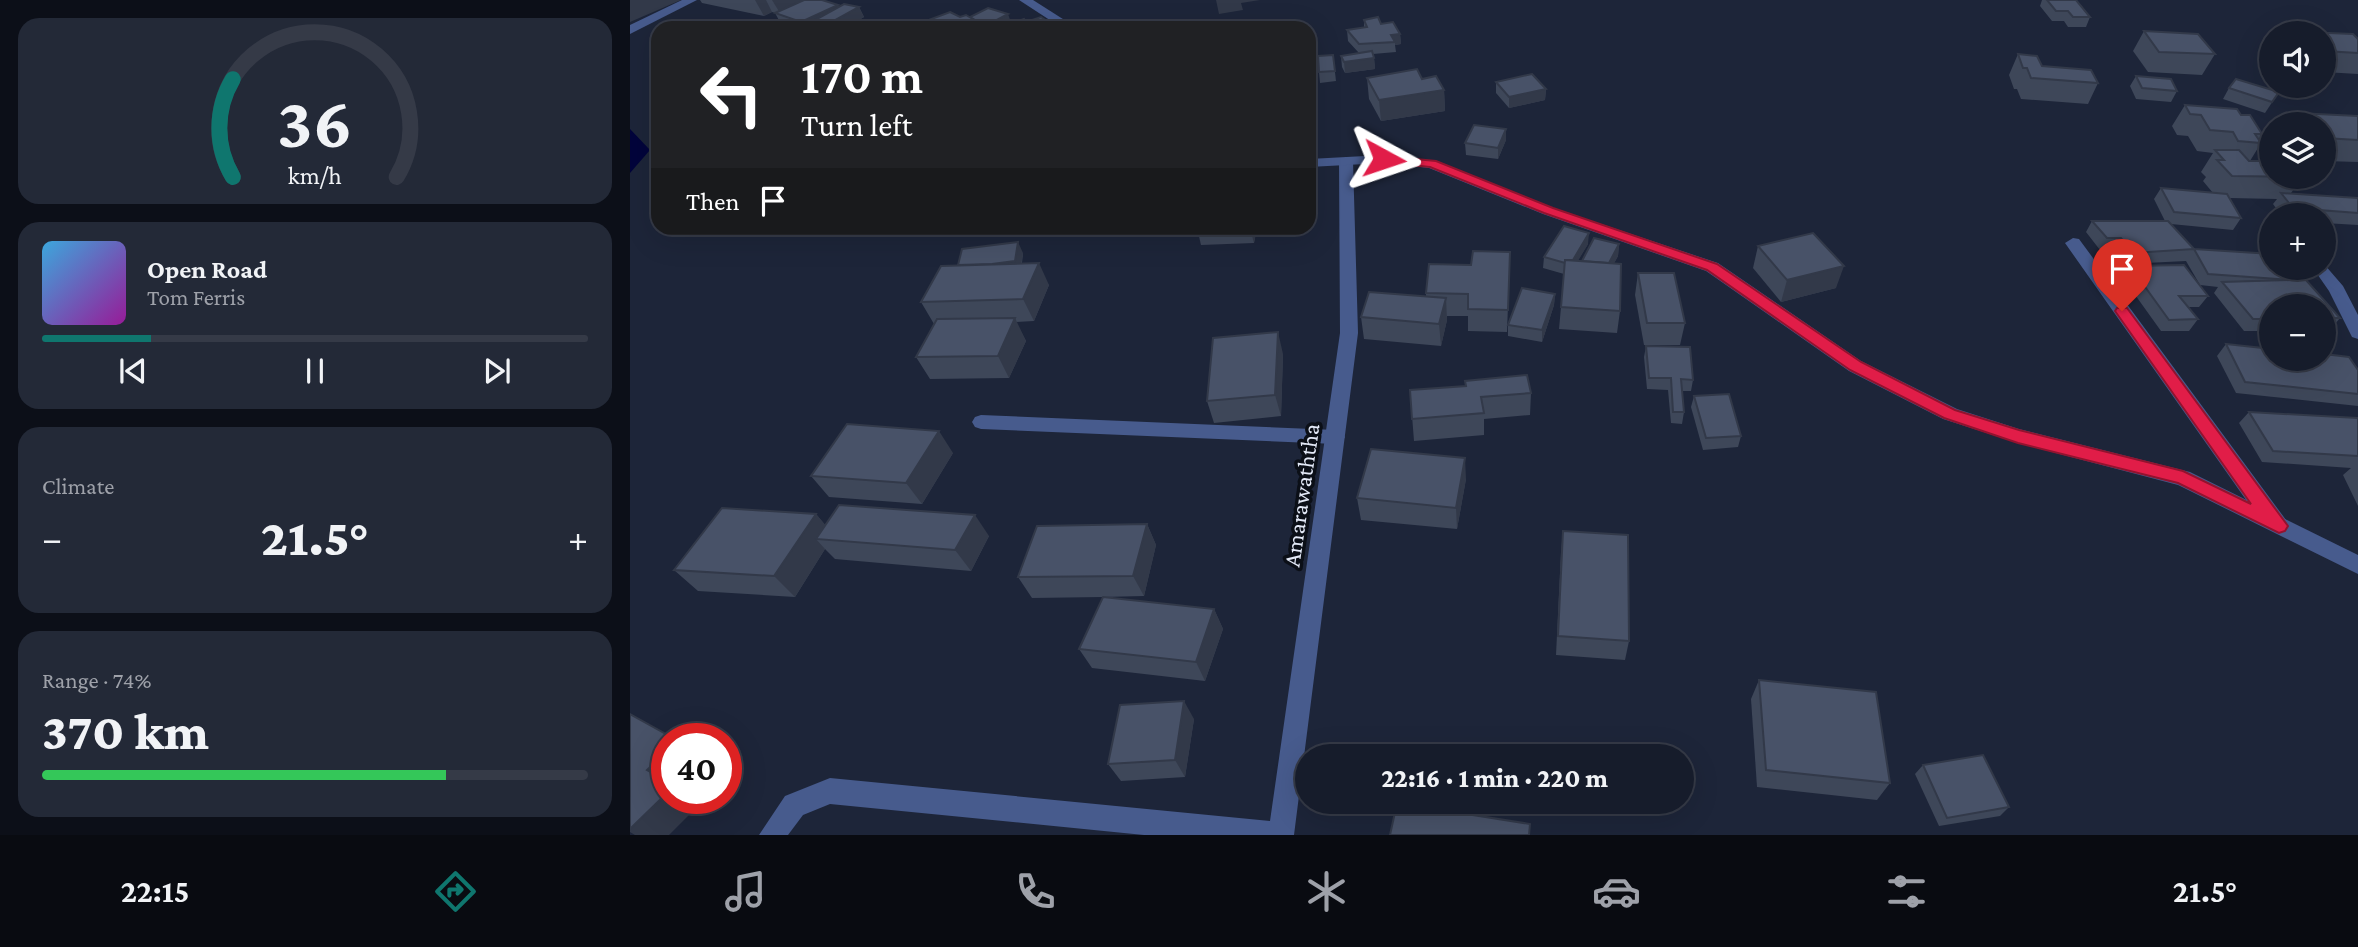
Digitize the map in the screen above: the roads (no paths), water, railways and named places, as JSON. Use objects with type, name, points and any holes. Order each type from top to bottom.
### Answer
[{"type":"street","points":[[630,30],[691,0]]},
{"type":"street","points":[[1025,0],[1060,21]]},
{"type":"street","points":[[1316,163],[1384,159],[1432,164],[1548,211],[1712,267],[1855,366],[1950,414],[2018,436],[2183,478],[2358,565]]},
{"type":"street","name":"Amarawaththa","points":[[1280,835],[1349,333],[1346,161]]},
{"type":"street","points":[[2073,243],[2279,526]]},
{"type":"street","points":[[2330,280],[2358,333]]},
{"type":"street","points":[[772,835],[794,805],[830,791],[1280,835]]},
{"type":"lane","points":[[981,422],[1336,437]]}]
